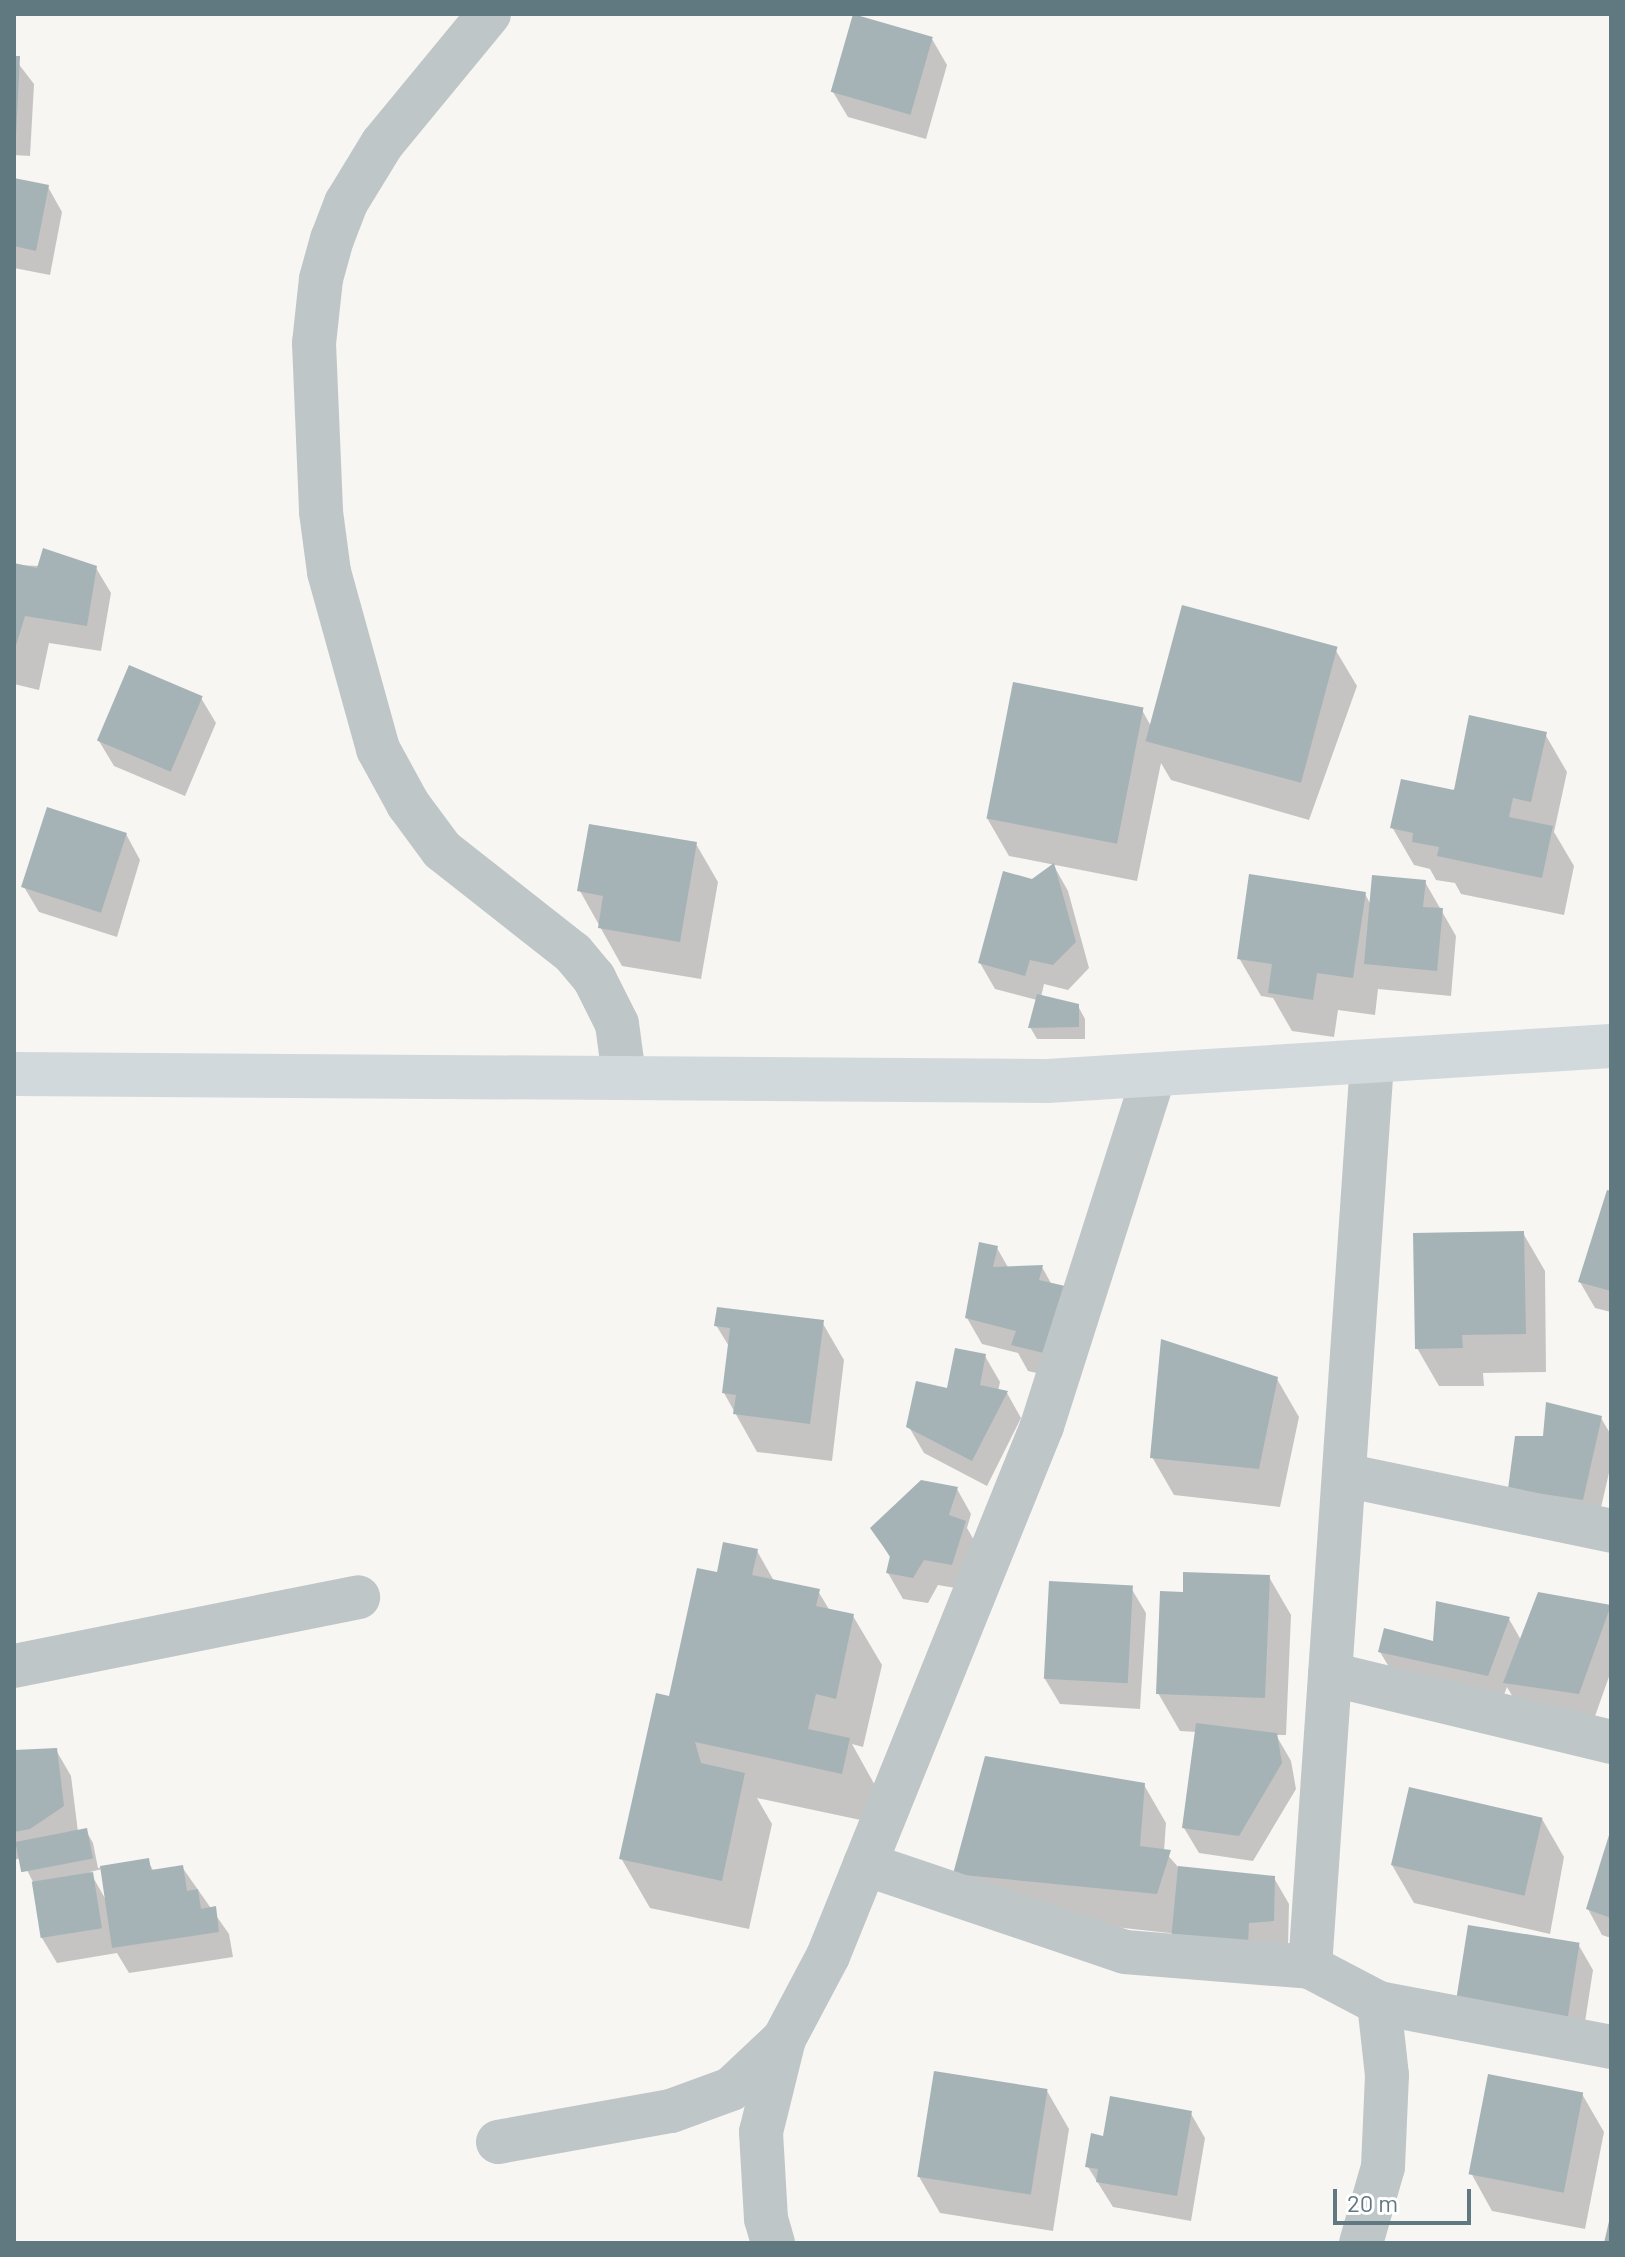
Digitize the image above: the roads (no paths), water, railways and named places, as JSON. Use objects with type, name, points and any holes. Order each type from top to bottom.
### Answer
[{"type":"street","points":[[489,14],[382,144],[346,203],[332,239],[314,343],[321,512],[329,572],[378,749],[408,804],[442,850],[573,953],[594,978],[617,1024],[624,1076]]},
{"type":"street","points":[[14,1074],[1047,1081],[1611,1046]]},
{"type":"street","points":[[1310,1967],[1372,1062]]},
{"type":"street","points":[[773,2243],[766,2219],[761,2132],[784,2039],[828,1956],[1042,1426],[1154,1076]]},
{"type":"street","points":[[1344,1475],[1611,1531]]},
{"type":"street","points":[[14,1666],[358,1597]]},
{"type":"street","points":[[1330,1674],[1611,1742]]},
{"type":"street","points":[[865,1864],[1125,1952],[1310,1967],[1379,2003],[1611,2047]]},
{"type":"street","points":[[1361,2243],[1383,2167],[1387,2075],[1379,2003]]},
{"type":"street","points":[[498,2142],[671,2111],[731,2089],[784,2039]]}]
